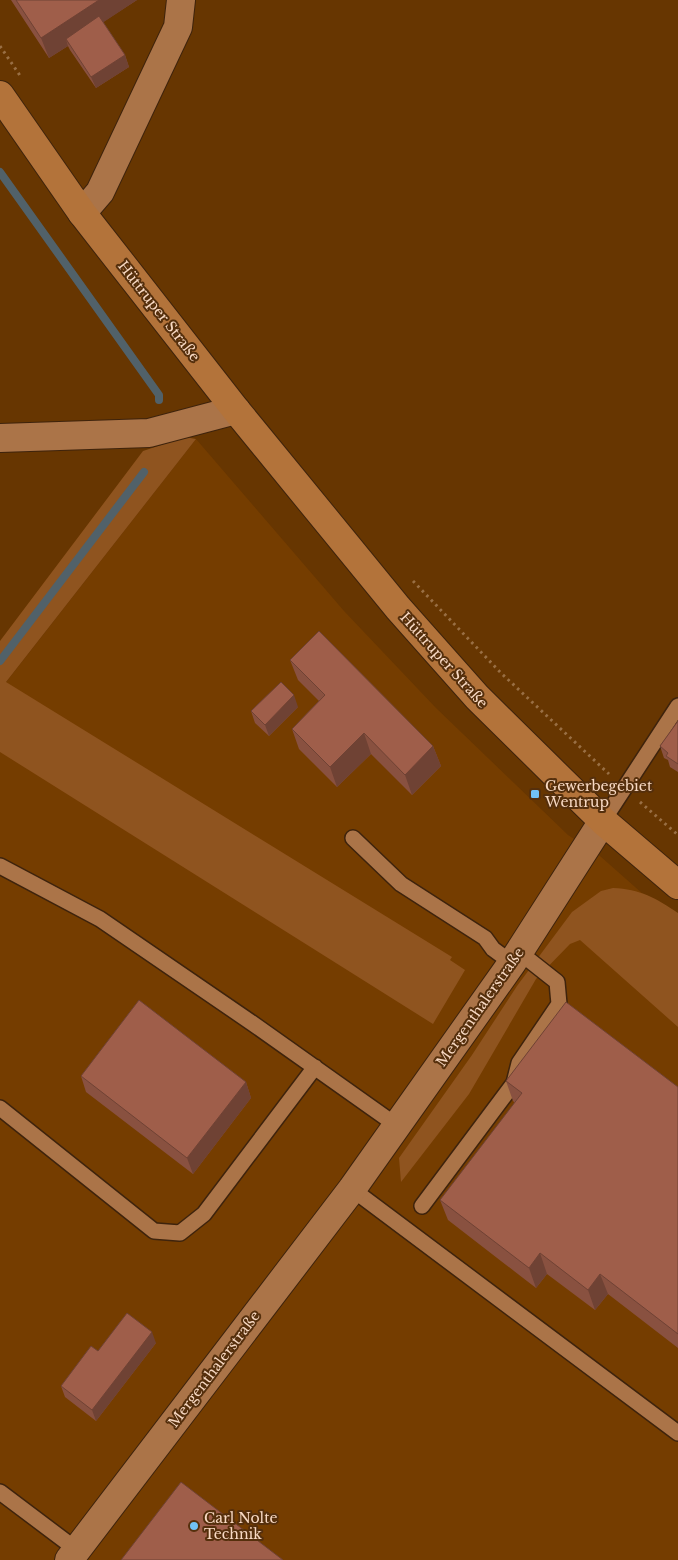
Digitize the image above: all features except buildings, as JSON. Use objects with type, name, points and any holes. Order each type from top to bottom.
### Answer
[{"type":"main road","name":"Hüttruper Straße","points":[[0,96],[82,212],[236,410],[398,608],[477,697],[603,821],[678,886]]},
{"type":"street","points":[[82,212],[100,192],[178,27],[181,0]]},
{"type":"street","points":[[0,438],[149,433],[236,410]]},
{"type":"street","name":"Mergenthalerstraße","points":[[73,1555],[352,1189],[516,957],[603,821]]},
{"type":"lane","points":[[603,821],[678,706]]},
{"type":"lane","points":[[353,838],[401,884],[485,938],[493,949],[516,957],[557,982],[559,1004],[519,1063],[514,1083],[422,1206]]},
{"type":"lane","points":[[0,866],[100,919],[396,1125]]},
{"type":"lane","points":[[0,1108],[154,1231],[180,1233],[204,1214],[315,1067]]},
{"type":"lane","points":[[352,1189],[678,1433]]},
{"type":"lane","name":"Mergenthalerstraße","points":[[0,1492],[73,1555]]},
{"type":"path","points":[[0,46],[22,79]]},
{"type":"path","points":[[407,575],[500,673],[625,789],[678,835]]},
{"type":"shaded area","points":[[185,437],[196,439],[6,682],[452,957],[450,960],[465,970],[433,1024],[0,752],[0,641],[143,451]]},
{"type":"shaded area","name":"Gewerbegebiet Wentrup","points":[[196,439],[344,611],[436,708],[568,835],[600,856],[678,925],[678,1560],[0,1560],[0,690]]},
{"type":"shaded area","points":[[613,888],[640,892],[678,913],[678,1027],[580,940],[570,944],[536,979],[469,1094],[401,1182],[399,1158],[472,1055],[517,986],[572,912],[601,891]]},
{"type":"waterway","points":[[0,172],[159,395],[159,400]]},
{"type":"waterway","points":[[0,661],[144,472]]},
{"type":"place","name":"Gewerbegebiet Wentrup","points":[[535,794]]},
{"type":"place","name":"Carl Nolte Technik","points":[[194,1526]]}]
